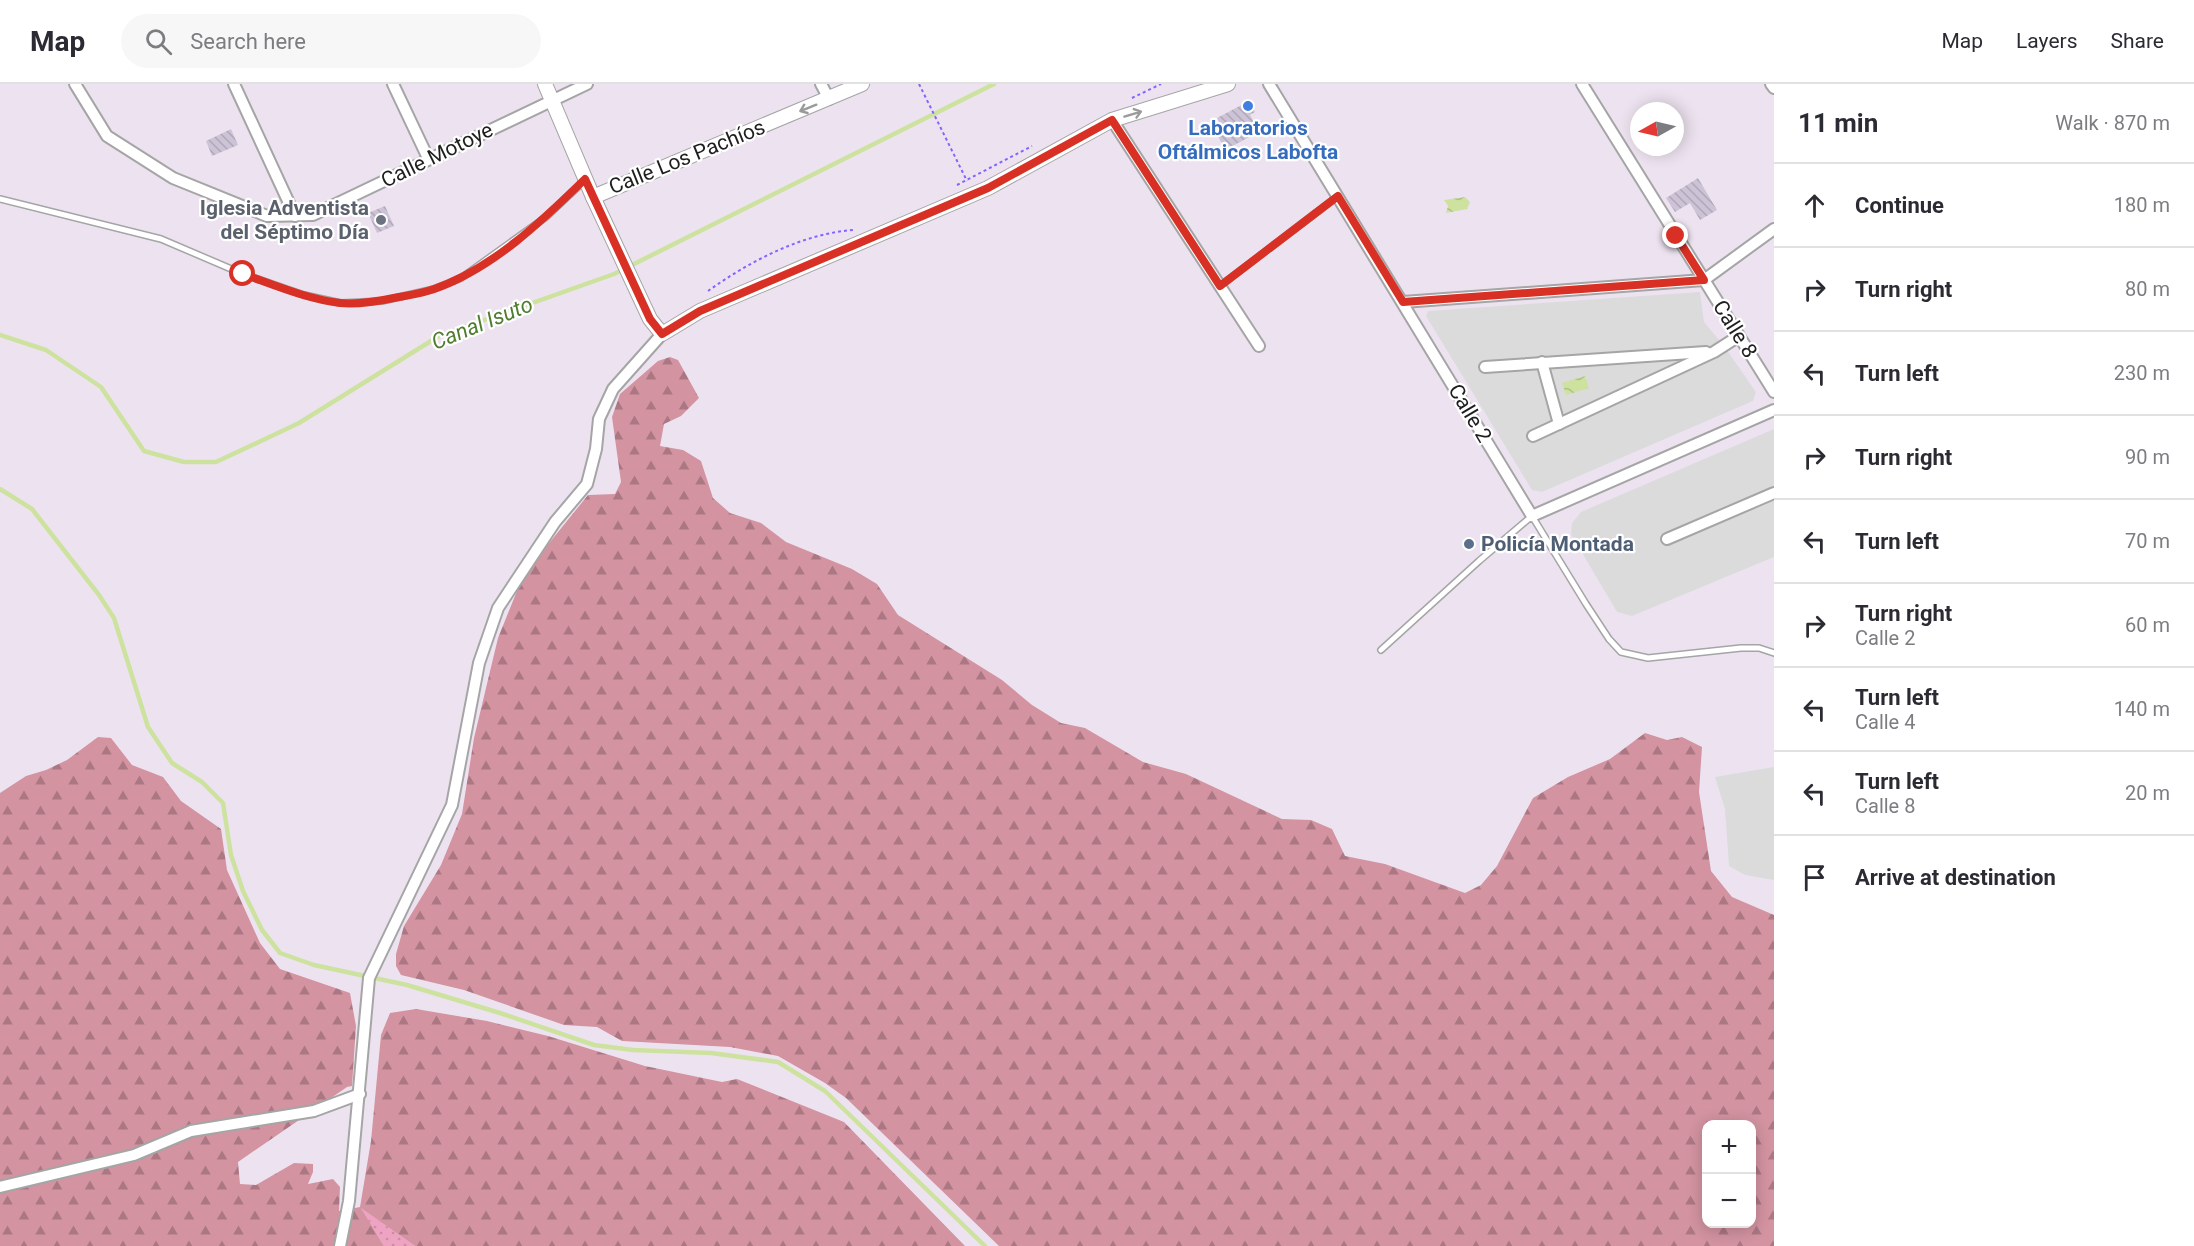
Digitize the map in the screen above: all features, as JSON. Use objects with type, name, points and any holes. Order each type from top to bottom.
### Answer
[{"type":"street","points":[[234,84],[295,216]]},
{"type":"street","points":[[393,84],[428,158]]},
{"type":"street","name":"Calle Los Pachíos","points":[[545,84],[593,197],[862,84]]},
{"type":"street","name":"Calle Motoye","points":[[76,87],[107,136],[173,178],[267,216],[314,216],[428,158],[587,84]]},
{"type":"street","points":[[821,84],[829,99]]},
{"type":"street","points":[[340,1246],[349,1201],[369,978],[452,805],[479,663],[498,608],[555,522],[587,484],[596,448],[599,419],[612,388],[662,334],[700,311],[972,194],[1112,120],[1228,84]]},
{"type":"street","name":"Calle 2","points":[[1269,84],[1532,516]]},
{"type":"street","name":"Calle 8","points":[[1582,84],[1774,392]]},
{"type":"street","points":[[1771,84],[1774,88]]},
{"type":"street","points":[[1112,120],[1259,346]]},
{"type":"street","points":[[593,197],[650,319],[662,334]]},
{"type":"street","points":[[1403,302],[1704,280],[1774,229]]},
{"type":"street","points":[[1533,436],[1714,352],[1740,336]]},
{"type":"street","points":[[1485,367],[1714,352]]},
{"type":"street","points":[[1542,362],[1559,424]]},
{"type":"street","points":[[1532,516],[1774,410]]},
{"type":"street","points":[[1667,539],[1774,493]]},
{"type":"street","points":[[0,1187],[134,1155],[191,1131],[314,1111],[360,1094]]},
{"type":"lane","points":[[0,199],[161,239],[243,274],[304,295],[340,303],[382,301],[434,289],[460,278],[546,217],[585,179]]},
{"type":"lane","points":[[1220,286],[1338,196]]},
{"type":"lane","points":[[1381,650],[1532,516],[1592,613],[1621,652],[1648,658],[1741,648],[1759,648],[1774,653]]},
{"type":"path","points":[[919,84],[972,194]]},
{"type":"path","points":[[1131,99],[1161,84]]},
{"type":"path","points":[[950,188],[1039,143]]},
{"type":"path","points":[[702,295],[752,264],[792,245],[831,232],[856,230]]},
{"type":"shaded area","points":[[1700,292],[1704,322],[1756,392],[1753,401],[1542,492],[1532,490],[1426,316],[1428,311]]},
{"type":"shaded area","points":[[1774,429],[1774,557],[1632,616],[1617,612],[1571,534],[1572,523],[1581,512]]},
{"type":"shaded area","points":[[1774,767],[1774,880],[1745,875],[1729,866],[1725,809],[1715,777]]},
{"type":"shaded area","points":[[360,1207],[415,1246],[384,1246]]},
{"type":"green space","points":[[670,357],[678,360],[699,398],[681,416],[664,424],[660,446],[683,450],[701,461],[713,498],[730,513],[761,523],[786,542],[852,569],[877,584],[898,615],[1002,680],[1032,705],[1061,723],[1085,728],[1143,762],[1186,774],[1282,819],[1311,820],[1332,829],[1345,856],[1385,864],[1465,893],[1481,885],[1497,866],[1533,798],[1568,777],[1610,759],[1645,733],[1667,740],[1682,737],[1702,747],[1699,792],[1711,871],[1732,897],[1774,915],[1774,1246],[999,1246],[846,1098],[778,1056],[730,1047],[622,1041],[597,1027],[564,1025],[464,990],[401,975],[396,966],[396,954],[404,926],[441,865],[462,814],[474,738],[498,638],[519,586],[533,563],[588,495],[615,494],[621,482],[612,417],[620,394],[658,361]]},
{"type":"green space","points":[[98,737],[111,738],[132,765],[163,777],[181,801],[221,829],[227,870],[260,943],[280,969],[350,993],[356,1026],[352,1086],[347,1087],[238,1162],[240,1184],[256,1185],[294,1163],[313,1164],[313,1172],[308,1184],[333,1179],[340,1187],[339,1211],[360,1207],[371,1141],[381,1035],[390,1013],[416,1009],[487,1021],[548,1036],[645,1066],[722,1082],[737,1079],[844,1122],[965,1246],[415,1246],[361,1208],[384,1246],[0,1246],[0,793],[26,776],[67,760]]},
{"type":"water","points":[[1465,197],[1470,202],[1467,209],[1446,213],[1448,206],[1444,200]]},
{"type":"water","points":[[1585,376],[1589,388],[1566,395],[1562,383]]},
{"type":"building","points":[[1249,101],[1255,112],[1250,115],[1256,126],[1252,128],[1255,134],[1225,150],[1215,130],[1221,126],[1217,118]]},
{"type":"building","points":[[231,129],[238,145],[212,156],[206,141]]},
{"type":"building","points":[[1698,178],[1717,210],[1700,220],[1690,203],[1675,212],[1666,198]]},
{"type":"building","name":"Iglesia Adventista del Séptimo Día","points":[[385,206],[394,226],[377,233],[368,213]]},
{"type":"waterway","name":"Canal Isuto","points":[[0,335],[46,350],[101,387],[144,451],[184,462],[216,462],[299,423],[439,336],[614,274],[994,84]]},
{"type":"waterway","points":[[0,489],[32,509],[99,595],[114,618],[148,727],[172,763],[202,782],[223,803],[231,855],[243,891],[262,930],[280,953],[314,965],[407,985],[594,1045],[633,1050],[711,1053],[778,1062],[825,1091],[985,1246]]},
{"type":"place","name":"Laboratorios Oftálmicos Labofta","points":[[1248,106]]},
{"type":"place","name":"Iglesia Adventista del Séptimo Día","points":[[381,220]]},
{"type":"place","name":"Policía Montada","points":[[1469,544]]},
{"type":"route","points":[[243,274],[304,295],[340,303],[382,301],[434,289],[460,278],[491,258],[546,217],[585,179],[650,319],[662,334],[700,311],[988,188],[1112,120],[1220,286],[1338,196],[1403,302],[1704,280],[1676,236]]}]
